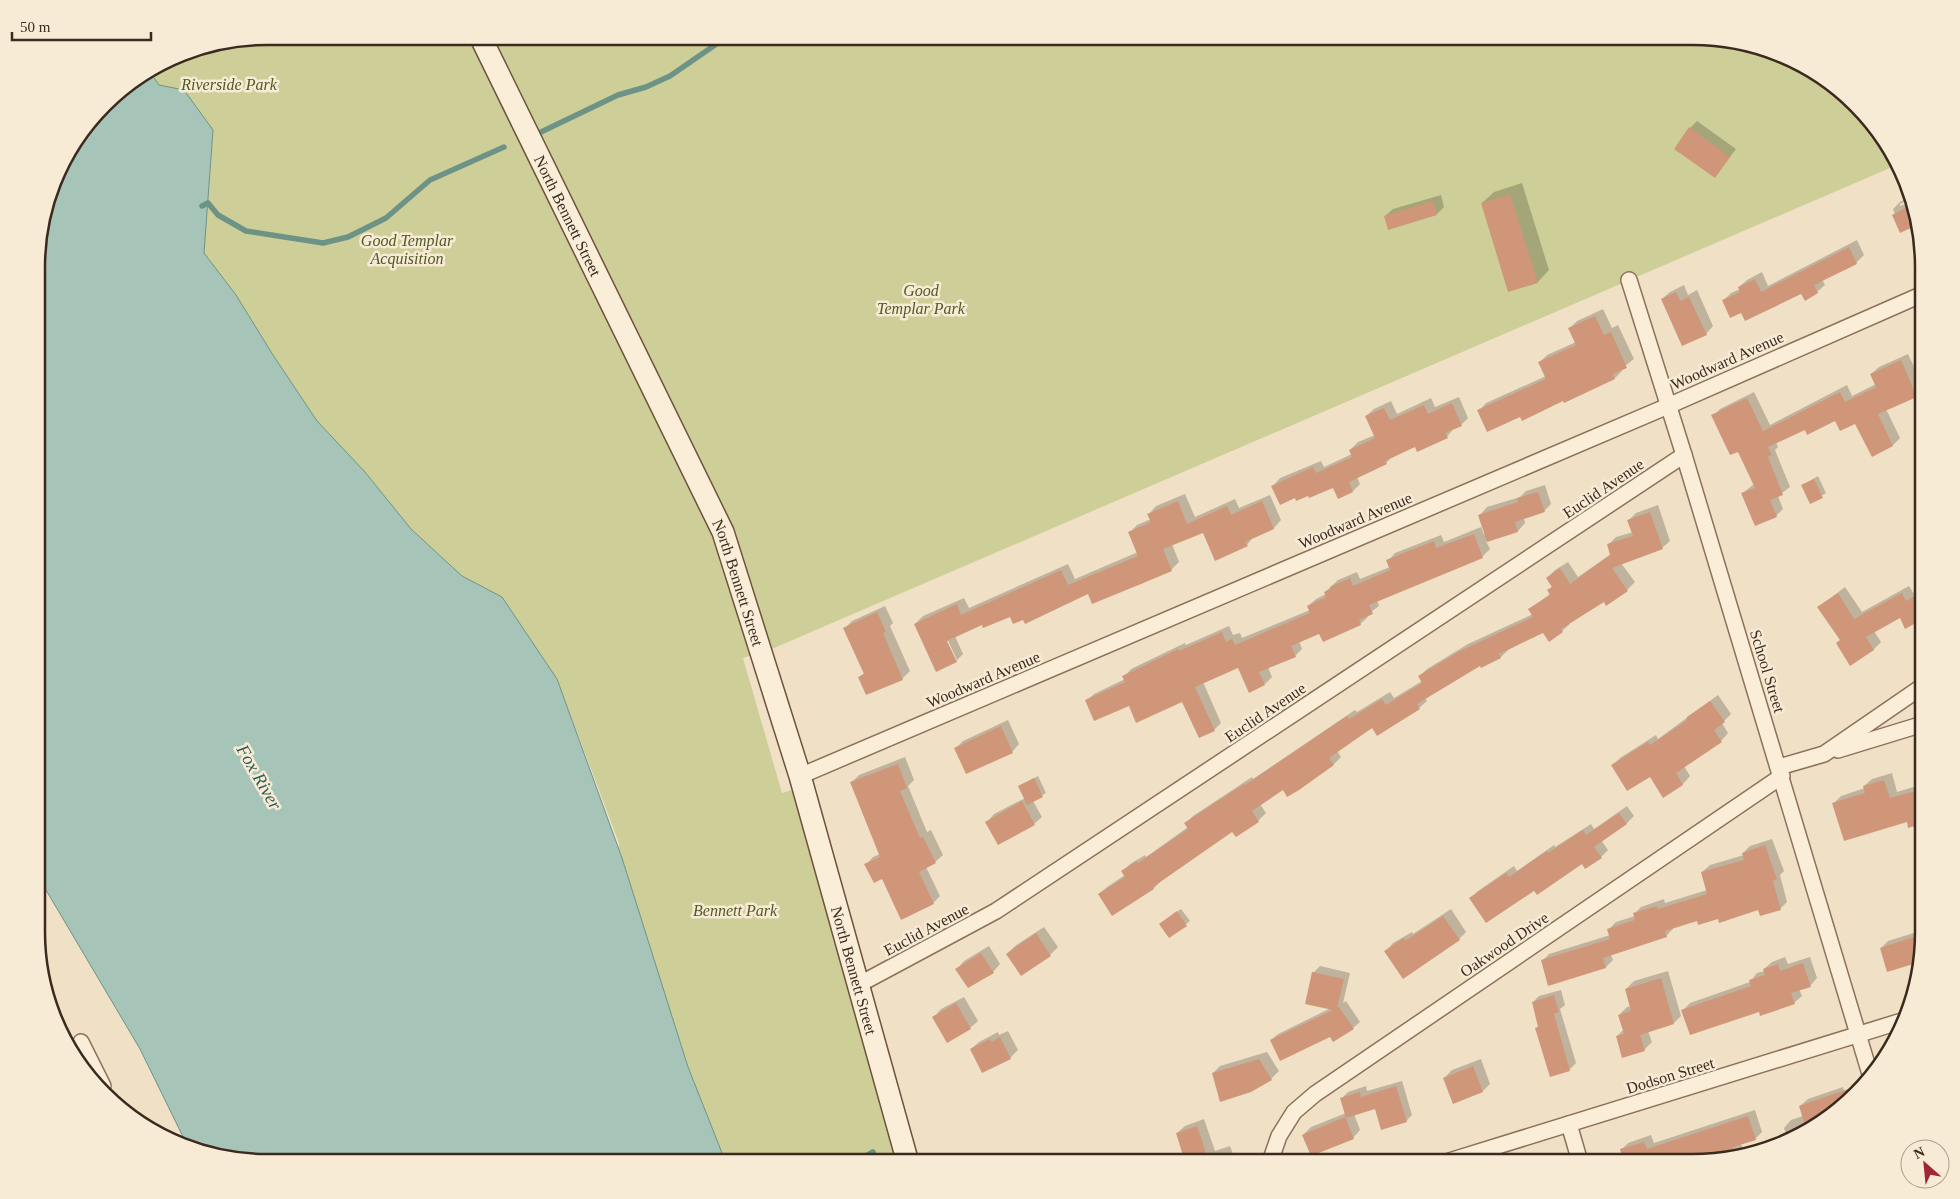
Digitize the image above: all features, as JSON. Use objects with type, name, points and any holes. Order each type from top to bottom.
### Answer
[{"type":"main road","name":"North Bennett Street","points":[[484,45],[723,532],[800,776],[906,1154]]},
{"type":"street","name":"School Street","points":[[1629,280],[1781,772],[1868,1068]]},
{"type":"street","name":"Woodward Avenue","points":[[800,776],[1668,406],[1915,298]]},
{"type":"street","name":"Euclid Avenue","points":[[858,985],[996,911],[1684,455]]},
{"type":"street","name":"Oakwood Drive","points":[[1273,1154],[1279,1136],[1294,1112],[1316,1094],[1781,772],[1824,754],[1915,691]]},
{"type":"street","points":[[1824,754],[1915,726]]},
{"type":"street","name":"Dodson Street","points":[[1472,1154],[1895,1023]]},
{"type":"street","points":[[81,1042],[97,1075]]},
{"type":"street","points":[[1569,1124],[1578,1154]]},
{"type":"green space","name":"Good Templar Park","points":[[252,45],[1708,45],[1736,49],[1764,57],[1791,68],[1816,82],[1839,100],[1860,121],[1878,144],[1891,167],[774,648],[743,658],[782,793],[795,789],[896,1154],[722,1154],[688,1067],[619,851],[619,843],[557,679],[502,597],[462,576],[411,529],[365,472],[317,421],[236,295],[204,253],[213,130],[184,90],[159,85],[153,77],[182,62],[224,49]]},
{"type":"water","name":"Fox River","points":[[153,77],[159,85],[184,90],[213,130],[204,253],[236,295],[317,421],[365,472],[411,529],[462,576],[502,597],[557,679],[622,858],[688,1067],[722,1154],[252,1154],[224,1150],[183,1137],[140,1049],[46,890],[45,252],[49,224],[57,196],[68,169],[82,144],[110,110],[132,91]]},
{"type":"building","points":[[1689,127],[1730,157],[1715,178],[1674,149]]},
{"type":"building","points":[[1510,194],[1538,283],[1508,292],[1481,203]]},
{"type":"building","points":[[1433,201],[1437,215],[1388,230],[1384,216]]},
{"type":"building","points":[[1906,207],[1912,228],[1900,233],[1892,215]]},
{"type":"building","points":[[1849,247],[1857,264],[1814,285],[1818,293],[1805,301],[1801,294],[1745,321],[1741,313],[1730,318],[1722,300],[1740,292],[1738,287],[1755,279],[1761,292]]},
{"type":"building","points":[[1676,292],[1680,301],[1689,297],[1707,335],[1682,346],[1661,299]]},
{"type":"building","points":[[1595,316],[1604,335],[1611,332],[1627,368],[1613,374],[1615,379],[1564,403],[1563,401],[1522,421],[1520,417],[1487,432],[1477,410],[1546,379],[1538,362],[1576,345],[1568,328]]},
{"type":"building","points":[[1901,360],[1915,392],[1915,398],[1878,414],[1893,446],[1872,457],[1855,424],[1840,431],[1835,421],[1807,435],[1805,430],[1768,447],[1772,455],[1768,457],[1783,495],[1770,500],[1777,517],[1755,526],[1741,493],[1755,488],[1738,452],[1730,455],[1711,415],[1747,398],[1763,431],[1840,392],[1845,402],[1876,387],[1870,374]]},
{"type":"building","points":[[1452,403],[1462,426],[1445,433],[1448,438],[1417,452],[1415,447],[1385,461],[1387,464],[1349,482],[1353,492],[1338,499],[1333,488],[1309,498],[1308,496],[1296,501],[1295,498],[1280,505],[1271,486],[1313,467],[1316,473],[1352,457],[1349,450],[1375,438],[1365,416],[1384,408],[1390,420],[1424,405],[1428,414]]},
{"type":"building","points":[[1814,479],[1823,498],[1810,504],[1801,485]]},
{"type":"building","points":[[1538,492],[1545,512],[1515,522],[1518,532],[1487,542],[1478,515],[1518,502],[1517,498]]},
{"type":"building","points":[[1178,501],[1187,524],[1227,506],[1231,515],[1262,501],[1274,529],[1245,542],[1248,546],[1215,561],[1203,533],[1163,549],[1172,571],[1141,584],[1092,604],[1088,594],[1025,624],[1023,620],[1013,624],[1010,617],[983,628],[982,625],[947,641],[957,662],[936,672],[914,624],[957,604],[961,615],[1061,570],[1068,585],[1138,556],[1128,532],[1151,522],[1147,514]]},
{"type":"building","points":[[1650,512],[1663,549],[1612,568],[1628,591],[1606,606],[1604,602],[1561,629],[1563,632],[1549,642],[1543,633],[1499,654],[1501,658],[1481,668],[1480,666],[1417,704],[1420,709],[1377,736],[1372,728],[1329,758],[1334,765],[1299,790],[1287,797],[1283,790],[1252,811],[1259,822],[1236,837],[1232,832],[1153,887],[1154,889],[1112,916],[1098,894],[1125,877],[1121,871],[1137,861],[1138,863],[1188,829],[1184,823],[1245,785],[1347,716],[1349,719],[1382,699],[1386,705],[1422,683],[1418,676],[1460,651],[1533,617],[1528,609],[1550,595],[1547,590],[1552,587],[1546,578],[1560,568],[1570,584],[1610,555],[1607,544],[1633,536],[1627,520]]},
{"type":"building","points":[[1474,534],[1483,558],[1369,605],[1373,614],[1359,620],[1361,625],[1323,642],[1319,634],[1291,646],[1296,657],[1259,672],[1265,685],[1249,693],[1238,668],[1195,687],[1215,731],[1199,738],[1182,702],[1136,723],[1129,706],[1094,721],[1085,700],[1125,682],[1122,676],[1178,649],[1179,651],[1222,632],[1226,642],[1232,639],[1235,645],[1310,613],[1307,606],[1326,597],[1324,592],[1331,589],[1330,587],[1350,578],[1353,586],[1390,570],[1386,560],[1434,541],[1436,548]]},
{"type":"building","points":[[1838,593],[1854,619],[1902,593],[1906,601],[1915,596],[1915,623],[1905,629],[1900,618],[1866,637],[1874,650],[1850,666],[1836,643],[1840,640],[1817,607]]},
{"type":"building","points":[[877,612],[886,632],[883,633],[903,680],[866,695],[858,677],[864,674],[843,628]]},
{"type":"building","points":[[1710,701],[1725,722],[1714,730],[1722,742],[1676,773],[1683,785],[1663,798],[1650,777],[1627,791],[1611,765],[1648,742],[1650,745],[1686,721],[1687,717]]},
{"type":"building","points":[[1001,726],[1013,753],[966,774],[954,748]]},
{"type":"building","points":[[898,764],[907,788],[900,791],[920,838],[923,837],[936,863],[919,872],[934,904],[901,920],[882,879],[874,883],[864,864],[880,857],[850,782]]},
{"type":"building","points":[[1034,778],[1043,797],[1027,805],[1018,786]]},
{"type":"building","points":[[1884,780],[1890,798],[1915,791],[1915,826],[1908,828],[1907,822],[1844,841],[1832,803],[1865,793],[1863,786]]},
{"type":"building","points":[[1022,801],[1035,825],[998,845],[985,822]]},
{"type":"building","points":[[1619,813],[1627,824],[1594,847],[1602,858],[1585,869],[1582,864],[1537,895],[1534,891],[1486,923],[1469,898],[1506,873],[1509,877],[1547,851],[1548,853],[1583,830],[1586,835]]},
{"type":"building","points":[[1765,845],[1777,879],[1773,881],[1781,910],[1760,916],[1758,910],[1719,923],[1718,919],[1698,925],[1697,921],[1665,931],[1667,937],[1603,958],[1606,968],[1548,986],[1541,960],[1610,939],[1607,929],[1635,920],[1633,913],[1657,906],[1658,909],[1707,894],[1701,872],[1744,860],[1742,853]]},
{"type":"building","points":[[1177,911],[1187,926],[1169,938],[1159,924]]},
{"type":"building","points":[[1443,916],[1460,940],[1403,979],[1384,951],[1404,938],[1405,941]]},
{"type":"building","points":[[1036,933],[1051,956],[1021,976],[1006,954]]},
{"type":"building","points":[[1915,937],[1913,964],[1887,972],[1880,948]]},
{"type":"building","points":[[981,953],[994,973],[968,988],[955,969]]},
{"type":"building","points":[[1803,963],[1811,987],[1791,993],[1795,1004],[1760,1016],[1759,1012],[1690,1035],[1681,1010],[1751,986],[1749,980],[1765,975],[1763,969],[1778,964],[1780,971]]},
{"type":"building","points":[[1312,972],[1344,979],[1337,1008],[1339,1007],[1354,1029],[1333,1042],[1330,1037],[1280,1061],[1270,1040],[1333,1010],[1305,1004]]},
{"type":"building","points":[[1661,978],[1674,1024],[1640,1035],[1645,1051],[1622,1058],[1616,1036],[1624,1034],[1618,1015],[1631,1011],[1625,989]]},
{"type":"building","points":[[1554,995],[1559,1012],[1554,1014],[1570,1071],[1550,1077],[1535,1028],[1538,1027],[1532,1002]]},
{"type":"building","points":[[956,1003],[971,1029],[947,1043],[932,1017]]},
{"type":"building","points":[[1000,1037],[1011,1059],[982,1073],[970,1049],[990,1039],[991,1042]]},
{"type":"building","points":[[1259,1059],[1272,1080],[1251,1092],[1220,1102],[1212,1073]]},
{"type":"building","points":[[1473,1066],[1483,1092],[1453,1104],[1443,1078]]},
{"type":"building","points":[[1396,1086],[1407,1122],[1381,1130],[1375,1109],[1346,1118],[1340,1098],[1360,1092],[1361,1097]]},
{"type":"building","points":[[1851,1088],[1828,1108],[1804,1124],[1799,1106]]},
{"type":"building","points":[[1748,1116],[1756,1140],[1733,1147],[1734,1150],[1708,1154],[1621,1154],[1620,1149],[1644,1142],[1647,1149]]},
{"type":"building","points":[[1345,1117],[1354,1139],[1316,1154],[1310,1154],[1302,1135]]},
{"type":"building","points":[[1197,1126],[1206,1154],[1183,1154],[1176,1133]]},
{"type":"waterway","points":[[541,132],[618,95],[646,87],[670,76],[715,45]]},
{"type":"waterway","points":[[202,206],[208,203],[218,215],[246,231],[323,243],[348,237],[386,218],[430,180],[504,147]]},
{"type":"park label","name":"Riverside Park","points":[[229,84]]},
{"type":"park label","name":"Good Templar Acquisition","points":[[407,249]]},
{"type":"park label","name":"Bennett Park","points":[[735,910]]}]
